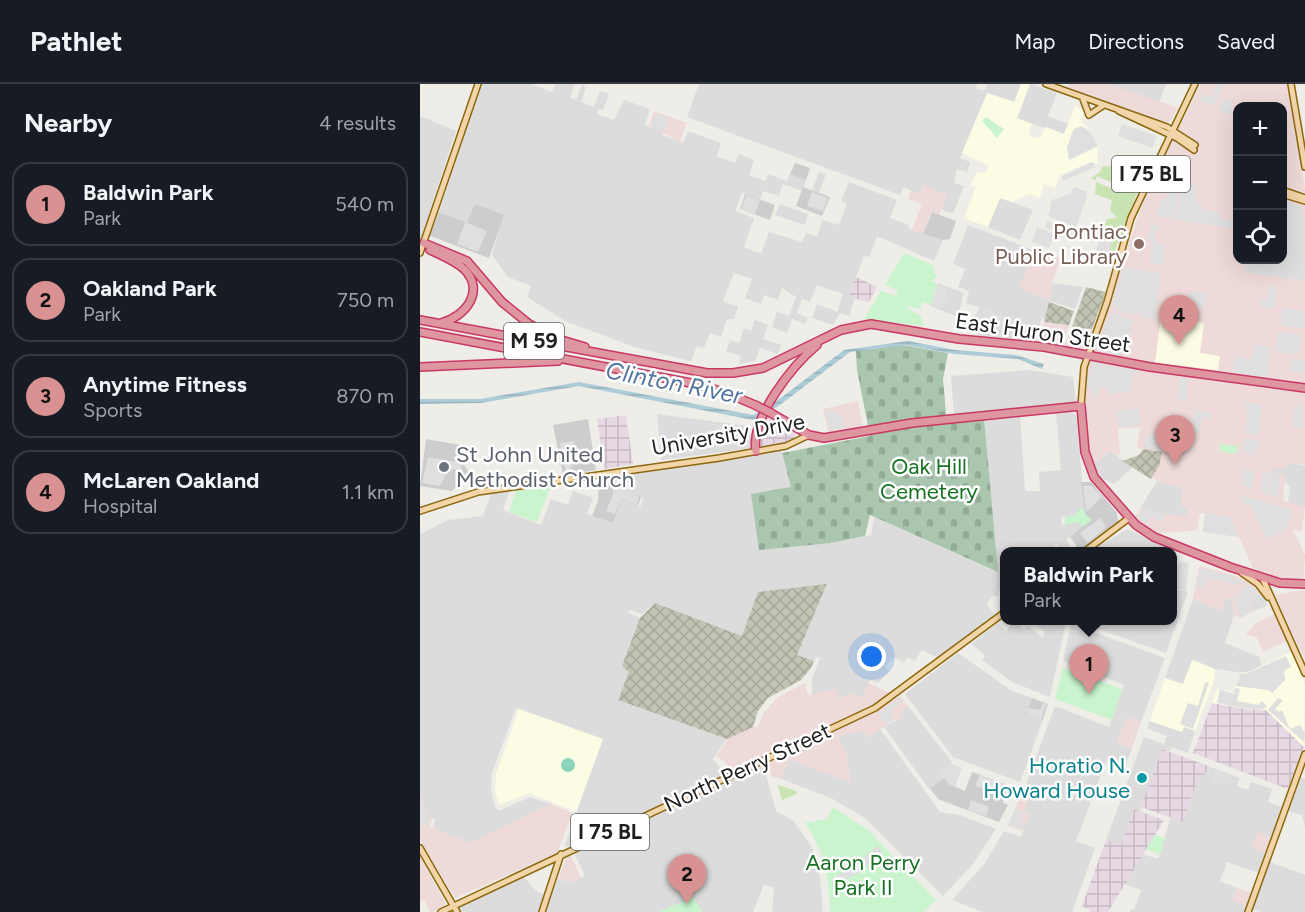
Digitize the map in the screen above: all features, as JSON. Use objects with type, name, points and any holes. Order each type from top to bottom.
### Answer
[{"type":"highway","points":[[422,247],[463,269],[472,285],[471,301],[464,313],[455,319],[437,324]]},
{"type":"highway","points":[[422,247],[467,261],[510,310],[539,330],[561,340],[631,359]]},
{"type":"highway","name":"M 59","points":[[420,320],[707,373],[741,372],[777,363],[826,338]]},
{"type":"highway","name":"East Huron Street","points":[[826,338],[858,326],[881,325],[954,339],[1044,347],[1150,367],[1305,388]]},
{"type":"highway","name":"M 59","points":[[420,332],[706,386],[755,405],[767,414],[809,435]]},
{"type":"highway","points":[[756,451],[755,437],[771,402],[791,370],[826,338]]},
{"type":"highway","points":[[420,367],[579,362]]},
{"type":"highway","name":"University Drive","points":[[809,435],[827,438],[912,423],[1081,406]]},
{"type":"highway","name":"I 75 BL","points":[[1081,406],[1089,465],[1096,480],[1129,518],[1154,537],[1230,567],[1285,584],[1305,584]]},
{"type":"main road","points":[[422,247],[478,84]]},
{"type":"main road","points":[[1046,84],[1163,125],[1171,133],[1194,147]]},
{"type":"main road","name":"I 75 BL","points":[[1081,406],[1081,382],[1087,355],[1107,302],[1131,218],[1196,84]]},
{"type":"main road","points":[[1291,84],[1305,167]]},
{"type":"main road","points":[[1082,97],[1088,105],[1089,115],[1104,105]]},
{"type":"main road","points":[[1119,111],[1147,126],[1171,133]]},
{"type":"main road","points":[[1147,126],[1160,129],[1163,125]]},
{"type":"main road","points":[[1287,194],[1305,200]]},
{"type":"main road","name":"University Drive","points":[[420,511],[478,492],[786,446],[809,435]]},
{"type":"main road","points":[[1091,547],[1129,518]]},
{"type":"main road","points":[[1230,567],[1258,584],[1271,600]]},
{"type":"main road","points":[[1262,577],[1305,673]]},
{"type":"main road","name":"North Perry Street","points":[[441,912],[875,708],[1000,616]]},
{"type":"main road","points":[[1248,912],[1305,754]]},
{"type":"main road","points":[[420,848],[457,912]]},
{"type":"main road","points":[[542,912],[561,854]]},
{"type":"shaded area","points":[[482,84],[531,84],[552,92],[556,84],[575,84],[570,98],[576,100],[582,84],[586,88],[581,102],[594,107],[600,91],[609,94],[603,110],[599,109],[597,114],[614,120],[624,100],[650,109],[645,125],[663,132],[662,135],[683,143],[688,131],[721,143],[717,156],[735,163],[739,154],[754,160],[749,175],[765,181],[768,174],[787,181],[790,174],[806,180],[802,191],[783,184],[779,196],[763,191],[760,200],[742,193],[735,211],[754,218],[744,247],[761,254],[769,232],[802,242],[806,233],[817,237],[823,220],[839,225],[847,204],[841,201],[849,182],[897,200],[890,218],[909,225],[908,228],[943,240],[934,261],[877,236],[869,257],[864,256],[849,296],[855,298],[849,316],[840,313],[833,325],[812,318],[817,304],[837,312],[843,294],[817,285],[810,302],[802,299],[797,313],[808,318],[805,324],[792,319],[787,333],[772,327],[777,312],[789,316],[796,297],[782,288],[778,300],[764,295],[761,304],[745,298],[752,279],[734,273],[723,301],[738,307],[734,319],[727,319],[721,337],[710,333],[704,348],[697,346],[691,361],[637,348],[565,321],[527,297],[531,286],[508,277],[492,255],[503,215],[468,222],[439,212]]},
{"type":"shaded area","points":[[699,84],[977,84],[976,88],[984,91],[987,84],[1021,84],[1015,102],[988,93],[960,158],[970,162],[967,172],[957,169],[954,183],[964,186],[953,214],[941,209],[947,195],[923,185],[920,194],[903,187],[900,195],[687,117]]},
{"type":"shaded area","points":[[1021,84],[1030,84],[1017,118],[1032,124],[1029,132],[1031,137],[1040,138],[1046,127],[1064,134],[1075,106],[1085,110],[1081,121],[1097,142],[1098,164],[1091,162],[1060,175],[1055,188],[1044,184],[1040,198],[1029,194],[1012,202],[1000,198],[988,227],[964,218],[976,187],[971,185],[976,173],[986,172],[989,166],[962,153],[987,93],[1014,102]]},
{"type":"shaded area","points":[[1030,84],[1057,93],[1048,116],[1068,124],[1064,134],[1017,119]]},
{"type":"shaded area","points":[[1069,84],[1109,84],[1178,108],[1170,122],[1164,123],[1068,88]]},
{"type":"shaded area","points":[[1109,84],[1166,84],[1159,103]]},
{"type":"shaded area","points":[[1201,84],[1288,84],[1305,189],[1305,464],[1287,463],[1286,469],[1273,468],[1272,473],[1285,475],[1283,500],[1305,507],[1302,531],[1293,530],[1305,555],[1303,582],[1284,582],[1253,568],[1239,537],[1203,532],[1205,513],[1200,513],[1197,530],[1176,532],[1153,533],[1134,518],[1141,507],[1157,513],[1187,516],[1188,507],[1181,506],[1183,488],[1152,478],[1162,452],[1137,448],[1140,427],[1118,429],[1120,454],[1115,455],[1110,451],[1093,464],[1084,398],[1085,376],[1146,194]]},
{"type":"shaded area","points":[[1217,84],[1225,84],[1214,106],[1200,100],[1202,94],[1212,97]]},
{"type":"shaded area","points":[[1223,98],[1233,101],[1231,115],[1219,111]]},
{"type":"shaded area","points":[[654,111],[687,123],[680,142],[649,126]]},
{"type":"shaded area","points":[[660,115],[666,117],[668,123],[666,129],[660,131],[654,129],[652,123],[654,117]]},
{"type":"shaded area","points":[[420,116],[456,131],[420,241]]},
{"type":"shaded area","points":[[1122,124],[1157,136],[1152,148],[1118,136]]},
{"type":"shaded area","points":[[1082,126],[1091,133],[1098,146],[1069,160],[1067,148],[1072,133],[1074,129]]},
{"type":"shaded area","points":[[1092,162],[1095,167],[1063,181],[1062,176]]},
{"type":"shaded area","points":[[795,163],[810,168],[806,180],[790,174]]},
{"type":"shaded area","points":[[1183,171],[1187,172],[1189,178],[1173,179],[1170,188],[1162,191],[1164,175],[1179,175]]},
{"type":"shaded area","points":[[819,172],[826,174],[819,193],[812,190]]},
{"type":"shaded area","points":[[1182,183],[1198,185],[1196,203],[1202,203],[1202,209],[1219,212],[1219,218],[1233,220],[1232,228],[1176,220]]},
{"type":"shaded area","points":[[923,185],[947,195],[939,215],[931,212],[923,234],[912,230],[922,204],[908,199],[911,190],[920,193]]},
{"type":"shaded area","points":[[803,187],[830,197],[822,216],[796,206]]},
{"type":"shaded area","points":[[1075,187],[1087,192],[1076,227],[1048,216],[1052,200],[1070,194]]},
{"type":"shaded area","points":[[1177,188],[1179,189],[1175,216],[1172,219],[1157,216],[1154,213],[1159,211],[1157,210],[1161,202]]},
{"type":"shaded area","points":[[812,192],[828,198],[823,211],[807,206]]},
{"type":"shaded area","points":[[745,194],[775,205],[770,220],[740,209]]},
{"type":"shaded area","points":[[746,195],[760,200],[755,214],[741,209]]},
{"type":"shaded area","points":[[1000,198],[1033,210],[1020,240],[988,227]]},
{"type":"shaded area","points":[[1287,202],[1303,208],[1305,281],[1244,272],[1245,264],[1287,264]]},
{"type":"shaded area","points":[[475,204],[504,215],[489,258],[430,236],[439,212],[467,222]]},
{"type":"shaded area","points":[[780,204],[808,214],[805,225],[775,215]]},
{"type":"shaded area","points":[[932,212],[956,221],[950,239],[943,240],[923,234]]},
{"type":"shaded area","points":[[1047,221],[1075,231],[1073,238],[1044,227]]},
{"type":"shaded area","points":[[465,222],[487,231],[478,252],[457,244]]},
{"type":"shaded area","points":[[1149,224],[1160,226],[1160,230],[1155,230],[1154,237],[1158,243],[1166,244],[1163,265],[1150,263],[1152,241],[1148,237],[1151,229]]},
{"type":"shaded area","points":[[968,225],[1034,250],[1020,288],[1050,300],[1052,283],[1083,287],[1075,309],[1050,301],[1046,318],[1044,320],[1042,317],[1037,342],[978,337],[979,318],[974,316],[980,308],[966,303],[969,291],[958,287],[965,269],[953,264]]},
{"type":"shaded area","points":[[1037,227],[1054,233],[1049,248],[1032,242]]},
{"type":"shaded area","points":[[1090,232],[1112,239],[1109,256],[1094,256],[1099,241],[1088,236]]},
{"type":"shaded area","points":[[1034,250],[1061,258],[1052,283],[1050,300],[1019,288]]},
{"type":"shaded area","points":[[1125,268],[1161,273],[1155,319],[1140,317],[1138,312],[1134,315],[1120,312],[1112,307]]},
{"type":"shaded area","points":[[856,277],[877,287],[868,303],[849,296]]},
{"type":"shaded area","points":[[938,283],[964,293],[958,317],[930,306]]},
{"type":"shaded area","points":[[1269,285],[1277,287],[1274,309],[1259,306],[1260,300],[1267,300]]},
{"type":"shaded area","points":[[938,286],[947,289],[944,306],[939,308],[931,306]]},
{"type":"shaded area","points":[[1086,287],[1106,292],[1092,329],[1072,327]]},
{"type":"shaded area","points":[[1190,291],[1207,293],[1205,308],[1193,306],[1192,313],[1187,313]]},
{"type":"shaded area","points":[[1049,302],[1074,311],[1069,325],[1044,322]]},
{"type":"shaded area","points":[[1282,308],[1304,311],[1305,328],[1281,325]]},
{"type":"shaded area","points":[[984,309],[1005,316],[1008,320],[1007,330],[986,329],[988,315],[982,313]]},
{"type":"shaded area","points":[[1111,312],[1135,320],[1119,356],[1096,349]]},
{"type":"shaded area","points":[[1161,317],[1204,323],[1200,353],[1220,356],[1218,370],[1155,363]]},
{"type":"shaded area","points":[[1013,319],[1033,326],[1030,333],[1011,323]]},
{"type":"shaded area","points":[[755,320],[768,325],[763,339],[781,345],[778,354],[760,348],[755,361],[739,364],[741,356],[726,351],[730,340],[739,343],[744,328],[751,331]]},
{"type":"shaded area","points":[[1044,322],[1069,325],[1061,346],[1041,342]]},
{"type":"shaded area","points":[[1072,327],[1092,329],[1086,346],[1080,351],[1064,347]]},
{"type":"shaded area","points":[[1278,332],[1301,335],[1298,355],[1276,352]]},
{"type":"shaded area","points":[[1254,345],[1271,347],[1267,377],[1233,373],[1235,357],[1252,359]]},
{"type":"shaded area","points":[[1291,359],[1305,361],[1305,374],[1289,371]]},
{"type":"shaded area","points":[[1094,361],[1103,366],[1139,369],[1139,372],[1133,372],[1130,391],[1109,395],[1107,387],[1098,388],[1098,395],[1090,396],[1092,388],[1087,386],[1087,380],[1091,363]]},
{"type":"shaded area","points":[[1029,370],[1073,377],[1076,403],[954,414],[951,376]]},
{"type":"shaded area","points":[[1180,378],[1190,380],[1187,385],[1187,401],[1177,400]]},
{"type":"shaded area","points":[[1303,395],[1303,428],[1292,427],[1293,420],[1300,420],[1293,419],[1295,405],[1302,406]]},
{"type":"shaded area","points":[[858,401],[863,428],[829,435],[823,409]]},
{"type":"shaded area","points":[[1246,402],[1262,404],[1260,435],[1245,433],[1248,410],[1245,409]]},
{"type":"shaded area","points":[[1070,409],[1077,417],[1084,508],[1080,509],[1078,515],[1061,517],[1062,525],[1080,522],[1082,527],[1066,540],[1070,545],[1067,547],[1059,547],[1057,544],[1053,547],[1000,547],[1000,588],[997,597],[992,596],[987,604],[995,615],[938,658],[922,650],[915,661],[907,657],[904,663],[894,657],[885,667],[889,671],[878,683],[870,680],[863,697],[840,699],[835,689],[812,695],[812,679],[820,658],[816,657],[814,661],[797,655],[827,585],[742,636],[655,603],[642,614],[629,610],[628,613],[640,618],[622,666],[629,672],[618,700],[727,739],[713,759],[727,776],[762,761],[776,811],[794,821],[812,848],[820,876],[823,912],[772,912],[774,887],[764,885],[753,912],[457,912],[453,906],[523,876],[536,891],[551,897],[558,879],[570,882],[585,876],[574,853],[565,845],[603,739],[516,708],[492,773],[491,788],[494,804],[498,811],[530,797],[551,804],[470,843],[433,828],[435,820],[430,817],[420,795],[420,534],[448,520],[483,516],[491,494],[506,491],[509,493],[503,510],[541,525],[551,499],[568,505],[573,491],[593,498],[587,514],[612,523],[621,500],[640,507],[644,498],[620,490],[625,474],[722,461],[781,449],[791,488],[831,543],[871,535],[874,517],[997,572],[984,418],[1020,414],[1025,491],[1040,491],[1039,472],[1061,470],[1056,413]]},
{"type":"shaded area","points":[[1139,409],[1140,424],[1119,428],[1117,411]]},
{"type":"shaded area","points":[[834,410],[835,414],[841,413],[844,427],[830,431],[825,412]]},
{"type":"shaded area","points":[[1195,410],[1212,413],[1211,419],[1202,418],[1200,433],[1193,432]]},
{"type":"shaded area","points":[[657,414],[748,426],[752,448],[661,460]]},
{"type":"shaded area","points":[[626,415],[633,464],[604,469],[597,419]]},
{"type":"shaded area","points":[[768,416],[798,433],[789,443],[758,447],[757,439]]},
{"type":"shaded area","points":[[1174,418],[1191,420],[1188,439],[1172,437]]},
{"type":"shaded area","points":[[588,419],[596,470],[563,475],[553,425]]},
{"type":"shaded area","points":[[1146,435],[1163,437],[1161,451],[1144,448]]},
{"type":"shaded area","points":[[1244,438],[1259,440],[1255,456],[1243,452]]},
{"type":"shaded area","name":"St John United Methodist Church","points":[[426,439],[460,445],[462,462],[470,473],[452,491],[420,486]]},
{"type":"shaded area","points":[[574,441],[575,463],[570,470],[566,471],[560,443]]},
{"type":"shaded area","points":[[1143,449],[1162,452],[1159,466],[1151,479],[1122,461],[1139,455]]},
{"type":"shaded area","points":[[1111,451],[1132,468],[1114,484],[1101,478],[1093,464]]},
{"type":"shaded area","points":[[428,457],[461,463],[462,472],[453,469],[447,473],[440,486],[422,483]]},
{"type":"shaded area","points":[[1287,463],[1305,465],[1305,507],[1288,503],[1290,486],[1272,473],[1273,468]]},
{"type":"shaded area","points":[[1242,469],[1254,471],[1252,488],[1241,485]]},
{"type":"shaded area","points":[[1263,472],[1272,473],[1269,495],[1261,492]]},
{"type":"shaded area","points":[[625,474],[620,490],[641,497],[638,506],[621,500],[613,523],[592,516],[598,501],[599,478]]},
{"type":"shaded area","points":[[1273,474],[1280,475],[1278,498],[1270,495]]},
{"type":"shaded area","points":[[624,477],[620,490],[639,497],[637,505],[621,499],[615,514],[606,511],[613,494],[614,478]]},
{"type":"shaded area","points":[[1157,481],[1184,488],[1181,506],[1188,507],[1187,517],[1157,513],[1141,507]]},
{"type":"shaded area","points":[[1081,482],[1091,482],[1117,513],[1118,523],[1085,547],[1077,547],[1070,537],[1082,527],[1080,522],[1065,525],[1065,517],[1077,515],[1078,510],[1084,508]]},
{"type":"shaded area","points":[[1083,486],[1092,486],[1102,497],[1086,512]]},
{"type":"shaded area","points":[[1240,495],[1291,510],[1288,528],[1266,539],[1250,504],[1245,506]]},
{"type":"shaded area","points":[[1144,509],[1164,514],[1163,522],[1151,516],[1148,523],[1139,520],[1137,516]]},
{"type":"shaded area","points":[[1205,513],[1230,517],[1239,537],[1203,532]]},
{"type":"shaded area","points":[[1100,518],[1106,527],[1088,543],[1080,533]]},
{"type":"shaded area","points":[[1127,529],[1166,547],[1098,547]]},
{"type":"shaded area","points":[[1181,562],[1189,563],[1186,591],[1177,589],[1177,565]]},
{"type":"shaded area","points":[[1199,566],[1233,575],[1252,584],[1262,593],[1249,599],[1254,611],[1241,618],[1234,615],[1232,599],[1225,598],[1222,611],[1193,599]]},
{"type":"shaded area","points":[[1204,569],[1234,576],[1233,578],[1241,581],[1240,585],[1207,578],[1204,588],[1197,586],[1200,571]]},
{"type":"shaded area","points":[[827,584],[797,655],[814,661],[811,668],[801,680],[768,698],[758,711],[753,727],[727,739],[618,700],[629,672],[622,666],[640,618],[655,603],[742,636],[758,592]]},
{"type":"shaded area","points":[[1251,586],[1256,590],[1256,594],[1248,599],[1253,611],[1241,617],[1233,597],[1240,598],[1243,587]]},
{"type":"shaded area","points":[[1177,590],[1188,592],[1177,622]]},
{"type":"shaded area","points":[[1305,590],[1305,657],[1304,658],[1275,595]]},
{"type":"shaded area","points":[[1262,593],[1268,605],[1254,611],[1249,599]]},
{"type":"shaded area","points":[[1225,598],[1232,599],[1234,615],[1225,643],[1259,657],[1262,666],[1245,673],[1215,669],[1193,660],[1183,685],[1165,678],[1193,599],[1221,611]]},
{"type":"shaded area","points":[[1275,614],[1287,641],[1263,652],[1257,638],[1246,634],[1256,623]]},
{"type":"shaded area","points":[[998,623],[1006,631],[1011,625],[1019,625],[1024,629],[1027,625],[1043,638],[1044,631],[1037,625],[1065,625],[1050,697],[1014,683],[982,660],[985,655],[971,644]]},
{"type":"shaded area","points":[[1071,625],[1165,658],[1141,722],[1127,717],[1117,743],[1132,749],[1125,766],[1107,759],[1076,841],[1095,848],[1072,912],[983,912],[952,900],[985,863],[1004,831],[1021,837],[1029,814],[1024,812],[1032,786],[1026,784],[1055,706],[1109,727],[1124,685],[1063,661]]},
{"type":"shaded area","points":[[1087,625],[1176,625],[1166,653]]},
{"type":"shaded area","points":[[1292,652],[1305,685],[1304,747],[1266,710],[1212,703],[1217,688],[1233,693],[1241,672],[1246,673]]},
{"type":"shaded area","points":[[958,653],[1012,691],[1032,698],[1025,715],[1042,722],[1020,782],[953,757],[905,694]]},
{"type":"shaded area","points":[[1286,656],[1291,667],[1284,671],[1285,680],[1272,693],[1268,690],[1236,686],[1241,673],[1245,674]]},
{"type":"shaded area","points":[[1192,660],[1215,669],[1214,681],[1195,731],[1184,727],[1182,732],[1150,721],[1165,678],[1183,684]]},
{"type":"shaded area","points":[[1205,682],[1209,683],[1193,729],[1180,724],[1188,703],[1198,706]]},
{"type":"shaded area","points":[[805,683],[808,695],[836,689],[840,699],[851,693],[863,697],[868,683],[892,694],[866,709],[732,772],[717,756],[729,737],[750,726],[758,727],[763,714],[778,697]]},
{"type":"shaded area","points":[[1235,688],[1240,689],[1237,701],[1258,705],[1262,701],[1267,706],[1264,709],[1255,710],[1217,703],[1220,689],[1233,694]]},
{"type":"shaded area","points":[[900,696],[908,706],[900,712],[903,717],[898,721],[895,719],[868,738],[864,730],[838,737],[847,756],[850,782],[789,759],[781,779],[772,777],[766,762],[866,716]]},
{"type":"shaded area","points":[[899,698],[902,702],[892,710],[892,720],[886,724],[878,714]]},
{"type":"shaded area","points":[[1032,698],[1048,704],[1042,722],[1025,715]]},
{"type":"shaded area","points":[[1278,698],[1283,700],[1275,709],[1279,712],[1282,710],[1290,729],[1300,725],[1305,733],[1304,742],[1268,710]]},
{"type":"shaded area","points":[[1043,703],[1046,704],[1041,721],[1026,715],[1028,708],[1040,710]]},
{"type":"shaded area","points":[[1212,703],[1266,710],[1304,747],[1288,789],[1193,753]]},
{"type":"shaded area","points":[[908,706],[952,762],[940,772],[944,778],[929,789],[884,727],[903,716],[899,712]]},
{"type":"shaded area","points":[[519,709],[603,739],[576,812],[530,793],[499,805],[495,791],[496,774]]},
{"type":"shaded area","points":[[1127,717],[1141,722],[1132,749],[1117,743]]},
{"type":"shaded area","points":[[1150,721],[1182,732],[1184,726],[1195,731],[1188,753],[1172,747],[1170,751],[1162,749],[1140,811],[1135,809],[1121,846],[1106,840],[1144,737],[1164,744],[1167,736],[1147,728]]},
{"type":"shaded area","points":[[864,729],[868,738],[880,729],[940,812],[960,815],[996,829],[972,865],[943,896],[865,818],[831,798],[781,779],[789,759],[850,782],[847,756],[838,737]]},
{"type":"shaded area","points":[[1162,749],[1211,767],[1196,784],[1183,822],[1141,807]]},
{"type":"shaded area","points":[[950,763],[962,768],[955,787],[949,784],[940,772]]},
{"type":"shaded area","points":[[1211,767],[1240,778],[1237,786],[1248,790],[1251,782],[1272,789],[1268,802],[1282,807],[1271,837],[1257,833],[1252,848],[1266,853],[1259,873],[1227,862],[1220,881],[1237,888],[1233,900],[1247,906],[1245,912],[1130,912],[1131,909],[1134,910],[1141,890],[1125,884],[1142,854],[1158,859],[1171,817],[1183,821],[1196,784]]},
{"type":"shaded area","points":[[1216,769],[1229,774],[1222,784],[1212,780]]},
{"type":"shaded area","points":[[972,772],[1014,787],[1011,796],[1006,795],[1003,803],[1008,805],[999,822],[938,799],[930,788],[944,778],[949,784],[965,791]]},
{"type":"shaded area","points":[[980,775],[1014,787],[1011,796],[975,786]]},
{"type":"shaded area","points":[[1301,778],[1305,779],[1305,827],[1302,815],[1288,811]]},
{"type":"shaded area","points":[[1023,790],[1030,793],[1024,812],[1029,814],[1023,831],[1008,826]]},
{"type":"shaded area","points":[[420,795],[432,819],[430,827],[470,843],[551,804],[572,813],[557,853],[455,898],[420,840]]},
{"type":"shaded area","points":[[420,797],[430,817],[426,828],[420,824]]},
{"type":"shaded area","points":[[971,800],[989,807],[986,816],[968,810]]},
{"type":"shaded area","points":[[1015,809],[1024,812],[1021,821],[1025,823],[1023,830],[1008,825]]},
{"type":"shaded area","points":[[1134,809],[1164,820],[1108,912],[1090,912],[1082,906],[1106,840],[1121,845]]},
{"type":"shaded area","points":[[1257,832],[1271,837],[1266,853],[1252,848]]},
{"type":"shaded area","points":[[877,846],[882,851],[862,871],[834,886],[831,879],[857,865]]},
{"type":"shaded area","points":[[571,856],[581,878],[570,882],[558,879],[566,858]]},
{"type":"shaded area","points":[[420,857],[445,902],[444,906],[433,912],[430,912],[425,901],[420,899]]},
{"type":"shaded area","points":[[1270,862],[1305,875],[1305,912],[1260,912],[1252,909]]},
{"type":"shaded area","points":[[1237,888],[1251,893],[1247,906],[1233,900]]},
{"type":"green space","points":[[986,117],[1004,129],[997,138],[982,121]]},
{"type":"green space","points":[[1114,157],[1122,161],[1126,171],[1132,172],[1140,185],[1112,258],[1100,257],[1109,256],[1111,239],[1101,236],[1107,219],[1118,218],[1110,211],[1112,200],[1095,194],[1096,182],[1110,188],[1113,183],[1097,176],[1096,180],[1091,178],[1100,172],[1103,166],[1110,167]]},
{"type":"green space","points":[[904,253],[933,265],[936,277],[931,281],[937,284],[930,305],[922,302],[920,309],[904,305],[920,316],[925,326],[864,319],[881,291],[895,296],[898,290],[885,285]]},
{"type":"green space","name":"Oak Hill Cemetery","points":[[903,345],[948,353],[943,379],[947,424],[984,418],[998,572],[870,515],[865,536],[831,543],[759,550],[751,494],[791,487],[782,453],[870,436],[857,370],[856,351]]},
{"type":"green space","points":[[1220,444],[1238,446],[1237,454],[1219,451]]},
{"type":"green space","points":[[551,486],[537,522],[509,512],[516,491]]},
{"type":"green space","points":[[1084,508],[1085,514],[1092,520],[1082,527],[1080,522],[1065,525],[1065,517],[1077,515],[1078,510]]},
{"type":"green space","points":[[1063,668],[1122,689],[1112,720],[1055,699]]},
{"type":"green space","points":[[568,758],[573,760],[575,765],[573,770],[568,772],[563,770],[561,765],[563,760]]},
{"type":"green space","points":[[778,785],[796,791],[797,794],[782,800]]},
{"type":"green space","name":"Aaron Perry Park II","points":[[833,807],[868,830],[936,900],[923,912],[830,912],[825,865],[812,833],[805,823],[827,819]]},
{"type":"green space","points":[[1155,835],[1165,839],[1160,854],[1146,849]]},
{"type":"green space","points":[[692,897],[703,912],[659,912]]},
{"type":"water","points":[[908,341],[955,350],[1016,355],[1044,364],[1042,369],[1018,359],[955,354],[906,345],[850,352],[777,407],[753,420],[579,386],[481,403],[420,404],[420,399],[480,399],[579,382],[753,415],[774,403],[844,350]]},
{"type":"place","name":"Pontiac Public Library","points":[[1139,244]]},
{"type":"place","name":"McLaren Oakland","points":[[1179,345]]},
{"type":"place","name":"Anytime Fitness","points":[[1175,465]]},
{"type":"place","name":"St John United Methodist Church","points":[[444,467]]},
{"type":"place","name":"Baldwin Park","points":[[1089,694]]},
{"type":"place","name":"Horatio N. Howard House","points":[[1142,778]]},
{"type":"place","name":"Oakland Park","points":[[687,904]]},
{"type":"water label","name":"Clinton River","points":[[674,383]]}]
